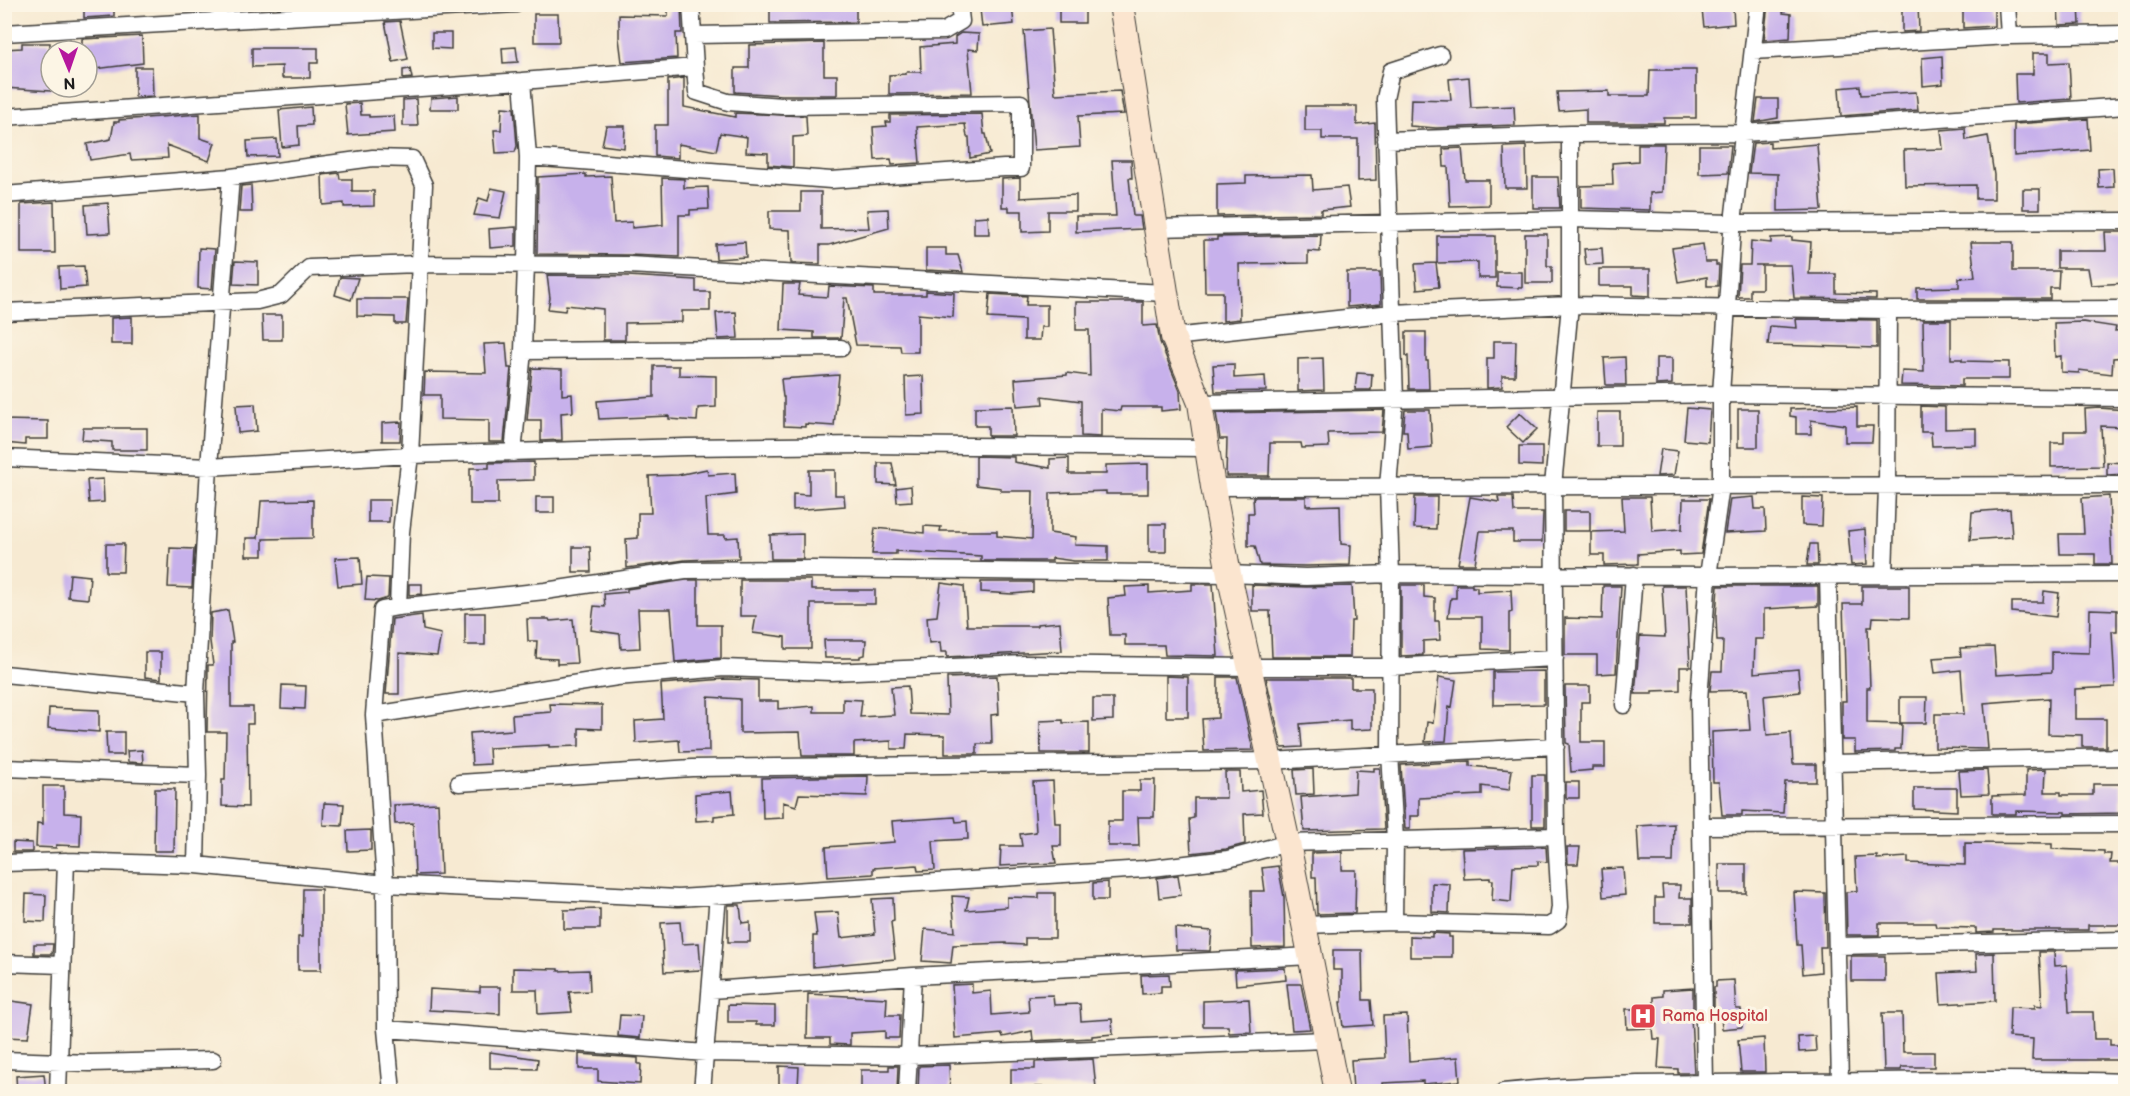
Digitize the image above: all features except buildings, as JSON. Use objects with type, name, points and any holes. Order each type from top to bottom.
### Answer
[{"type":"street","points":[[4,33],[516,4]]},
{"type":"street","points":[[528,157],[831,180],[1021,168],[1021,103],[782,106],[728,102],[697,92],[691,4]]},
{"type":"street","points":[[694,35],[944,31],[961,21],[959,4]]},
{"type":"street","points":[[1121,4],[1173,337],[1200,403],[1229,574],[1288,843],[1337,1092]]},
{"type":"street","points":[[1705,1083],[1700,700],[1708,576],[1722,486],[1721,394],[1733,223],[1758,4]]},
{"type":"street","points":[[2007,4],[2009,36]]},
{"type":"street","points":[[1753,51],[2009,36],[2126,34]]},
{"type":"street","points":[[1394,922],[1395,840],[1390,753],[1391,574],[1388,487],[1395,399],[1385,99],[1391,71],[1440,55]]},
{"type":"street","points":[[4,117],[694,67]]},
{"type":"street","points":[[513,453],[523,351],[526,264],[528,157],[522,81]]},
{"type":"street","points":[[1386,140],[1570,134],[1743,133],[2126,106]]},
{"type":"street","points":[[1304,925],[1394,922],[1549,926],[1558,920],[1560,907],[1556,836],[1553,486],[1570,304],[1570,134]]},
{"type":"street","points":[[4,195],[231,177],[373,158],[412,159],[424,185],[418,264],[410,455],[401,532],[398,607]]},
{"type":"street","points":[[196,865],[198,775],[196,693],[209,466],[231,177]]},
{"type":"street","points":[[1156,228],[1570,219],[1733,223],[2126,221]]},
{"type":"street","points":[[4,312],[257,301],[282,295],[309,268],[418,264],[628,265],[1165,293]]},
{"type":"street","points":[[1173,337],[1392,313],[1570,304],[1727,309],[2126,309]]},
{"type":"street","points":[[1884,574],[1888,310]]},
{"type":"street","points":[[523,351],[841,348]]},
{"type":"street","points":[[1200,403],[1721,394],[2126,398]]},
{"type":"street","points":[[4,458],[209,466],[410,455],[686,447],[863,445],[1207,448]]},
{"type":"street","points":[[1213,487],[2126,485]]},
{"type":"street","points":[[392,1092],[386,1029],[385,884],[375,715],[382,610],[545,591],[685,570],[811,569],[1306,577],[1553,573],[1708,576],[2126,574]]},
{"type":"street","points":[[1624,705],[1635,575]]},
{"type":"street","points":[[1828,575],[1840,1082]]},
{"type":"street","points":[[375,715],[616,677],[724,668],[831,672],[1025,664],[1390,667],[1555,658]]},
{"type":"street","points":[[4,674],[196,693]]},
{"type":"street","points":[[459,783],[692,768],[1269,761],[1556,746]]},
{"type":"street","points":[[1832,763],[2126,757]]},
{"type":"street","points":[[4,768],[198,775]]},
{"type":"street","points":[[1701,826],[2126,824]]},
{"type":"street","points":[[4,863],[66,861],[196,865],[385,884],[678,898],[1143,869],[1228,859],[1288,843],[1556,836]]},
{"type":"street","points":[[58,1092],[66,861]]},
{"type":"street","points":[[702,1092],[718,895]]},
{"type":"street","points":[[1837,946],[2126,940]]},
{"type":"street","points":[[711,990],[913,976],[1311,956]]},
{"type":"street","points":[[4,963],[62,965]]},
{"type":"street","points":[[907,1092],[913,976]]},
{"type":"street","points":[[386,1029],[706,1053],[908,1056],[1326,1040]]},
{"type":"street","points":[[4,1060],[59,1062],[213,1060]]},
{"type":"street","points":[[1503,1092],[1556,1086],[1705,1083],[2039,1079],[2126,1082]]},
{"type":"place","name":"Rama Hospital","points":[[1643,1016]]}]
